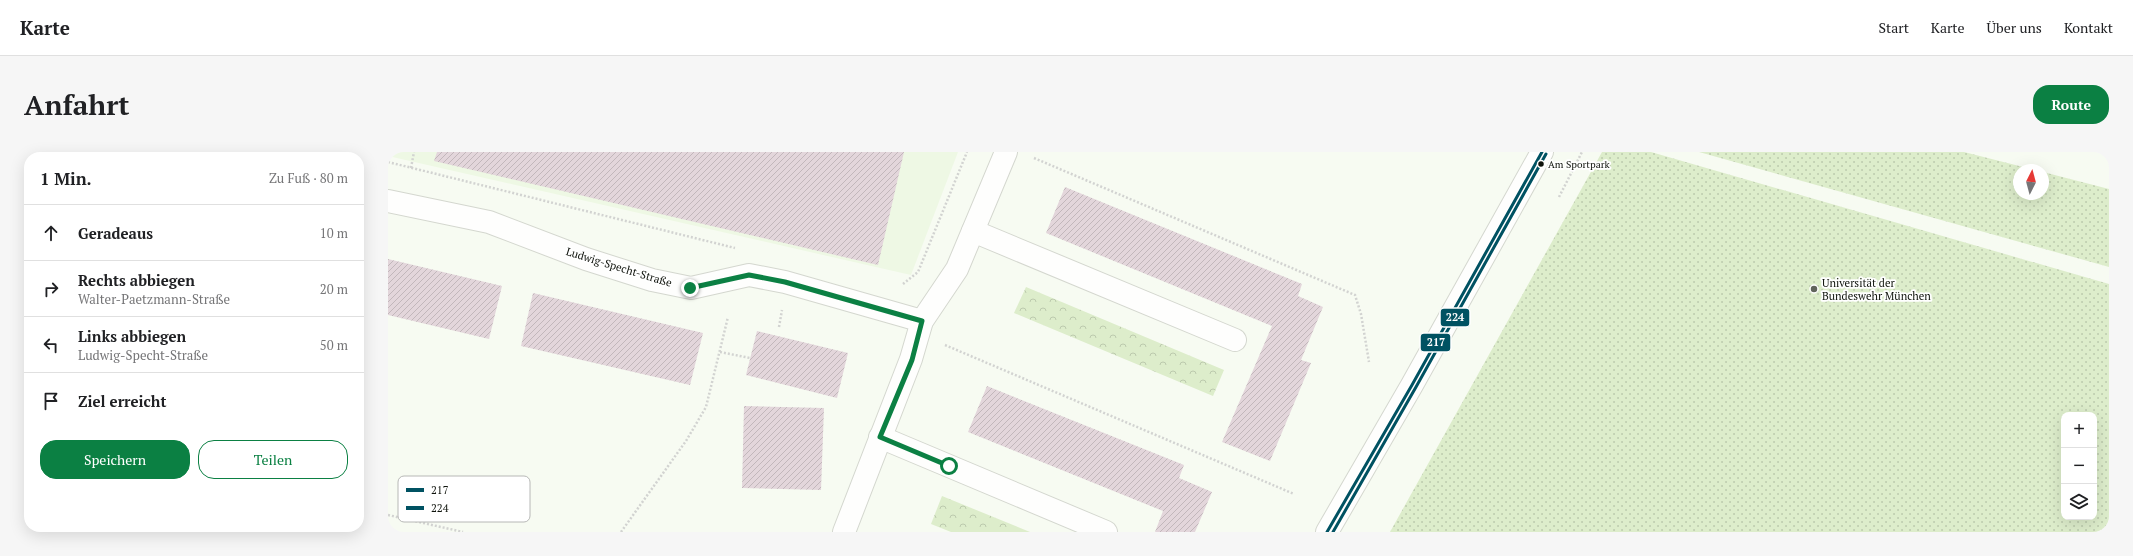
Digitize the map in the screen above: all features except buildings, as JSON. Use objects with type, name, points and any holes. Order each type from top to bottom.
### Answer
[{"type":"street","points":[[1327,532],[1412,385],[1542,152]]},
{"type":"street","points":[[844,532],[880,437],[912,360],[920,327],[957,269],[973,231],[1016,154]]},
{"type":"street","name":"Ludwig-Specht-Straße","points":[[388,201],[489,222],[586,259],[652,280],[690,288],[749,275],[785,282],[920,327]]},
{"type":"street","points":[[973,231],[1235,340]]},
{"type":"street","points":[[880,437],[1106,532]]},
{"type":"path","points":[[411,168],[414,152]]},
{"type":"path","points":[[899,285],[905,284],[918,272],[967,152]]},
{"type":"path","points":[[1559,197],[1582,152]]},
{"type":"path","points":[[1016,154],[1355,295],[1361,314],[1369,362]]},
{"type":"path","points":[[388,162],[742,250]]},
{"type":"path","points":[[621,532],[686,441],[706,407],[728,317]]},
{"type":"path","points":[[920,327],[1294,494]]},
{"type":"path","points":[[720,352],[750,358]]},
{"type":"path","points":[[388,515],[398,517]]},
{"type":"path","points":[[419,522],[463,532]]},
{"type":"shaded area","points":[[388,152],[958,152],[911,275],[388,156]]},
{"type":"green space","name":"Universität der Bundeswehr München","points":[[1602,152],[1651,152],[2109,284],[2109,532],[1390,532]]},
{"type":"green space","points":[[1699,152],[1964,152],[2013,164],[2013,200],[2049,200],[2049,174],[2109,189],[2109,267]]},
{"type":"green space","points":[[1026,287],[1224,370],[1213,396],[1014,313]]},
{"type":"green space","points":[[942,496],[1030,532],[951,532],[931,524]]},
{"type":"transit line","name":"217","points":[[1327,532],[1412,385],[1542,152]]},
{"type":"transit line","name":"224","points":[[1333,532],[1546,154]]},
{"type":"place","name":"Am Sportpark","points":[[1541,164]]},
{"type":"place","name":"Universität der Bundeswehr München","points":[[1814,289]]},
{"type":"route","points":[[690,288],[749,275],[785,282],[922,321],[912,360],[880,437],[949,466]]}]
